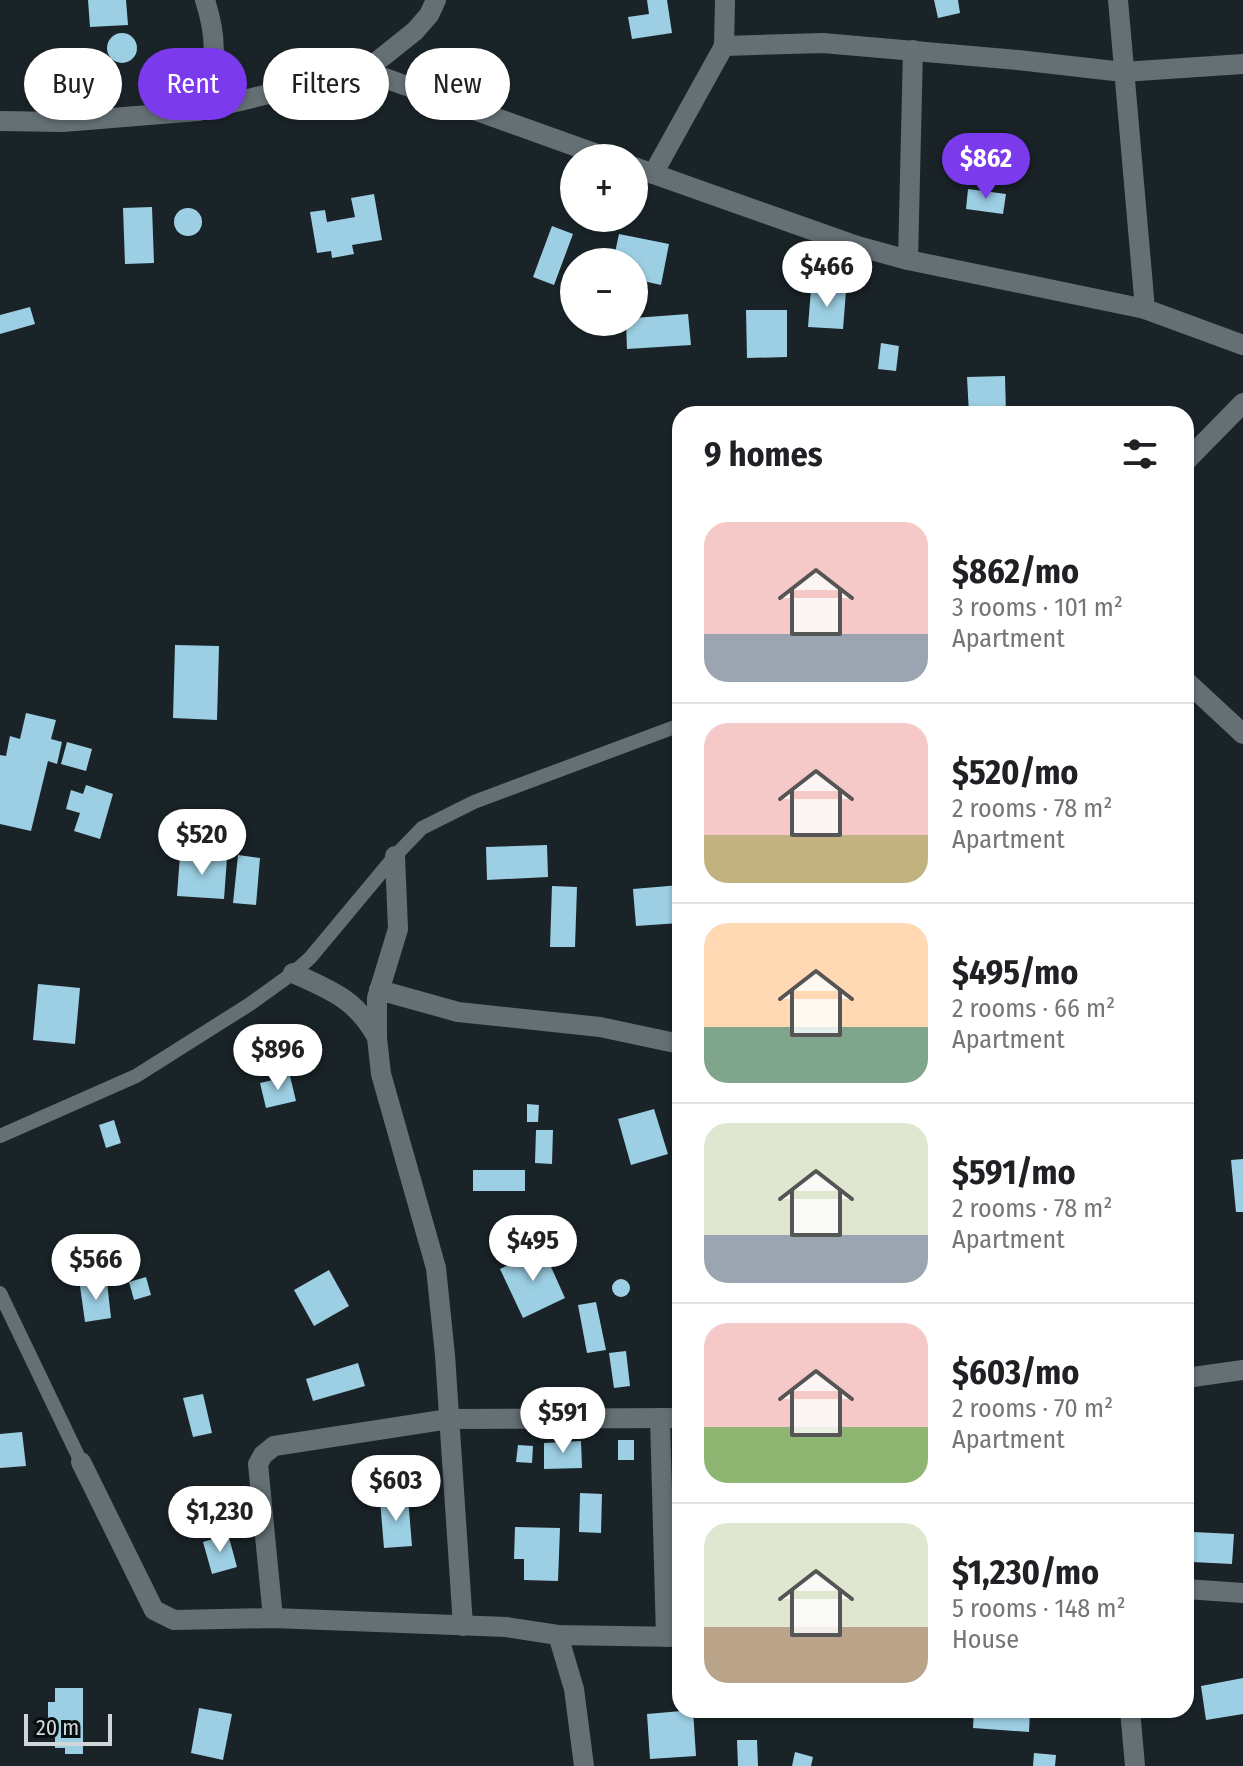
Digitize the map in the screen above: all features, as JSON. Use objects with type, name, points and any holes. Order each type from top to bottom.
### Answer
[{"type":"street","points":[[205,0],[214,48]]},
{"type":"street","points":[[389,52],[415,31],[429,15],[436,0]]},
{"type":"street","points":[[648,165],[724,46],[725,0]]},
{"type":"street","points":[[1118,0],[1145,309]]},
{"type":"street","points":[[724,46],[823,43],[1123,72],[1243,64]]},
{"type":"street","points":[[908,260],[913,50]]},
{"type":"street","points":[[389,80],[569,144]]},
{"type":"street","points":[[0,121],[63,122],[138,116]]},
{"type":"street","points":[[648,172],[857,246],[908,260],[1145,309],[1243,345]]},
{"type":"street","points":[[1194,453],[1243,403]]},
{"type":"street","points":[[1194,688],[1243,734]]},
{"type":"street","points":[[395,856],[398,929],[379,990],[377,1038],[381,1074],[436,1268],[463,1626]]},
{"type":"street","points":[[293,973],[354,1005],[364,1015],[377,1038]]},
{"type":"street","points":[[379,990],[458,1012],[600,1027],[672,1042]]},
{"type":"street","points":[[1194,1377],[1243,1370]]},
{"type":"street","points":[[273,1618],[258,1477],[258,1464],[263,1455],[284,1442],[449,1419],[670,1418],[672,1564]]},
{"type":"street","points":[[81,1462],[154,1610],[174,1620],[273,1618],[506,1627],[558,1635],[672,1637]]},
{"type":"street","points":[[1194,1590],[1243,1593]]},
{"type":"street","points":[[558,1635],[574,1689],[584,1766]]},
{"type":"street","points":[[1131,1718],[1135,1766]]},
{"type":"lane","points":[[0,1136],[136,1076],[293,973],[310,958],[422,828],[474,802],[672,728]]},
{"type":"lane","points":[[0,1293],[81,1462]]},
{"type":"building","points":[[88,0],[126,0],[128,25],[90,27]]},
{"type":"building","points":[[647,0],[667,0],[672,33],[632,39],[628,17],[649,14]]},
{"type":"building","points":[[934,0],[958,0],[960,13],[938,18]]},
{"type":"building","points":[[116,34],[128,34],[136,42],[136,54],[128,62],[122,63],[122,48],[107,48],[108,42]]},
{"type":"building","points":[[968,189],[1006,194],[1003,214],[966,209]]},
{"type":"building","points":[[374,194],[382,240],[352,245],[354,254],[332,258],[331,251],[317,253],[310,212],[325,210],[327,222],[355,217],[351,198]]},
{"type":"building","points":[[152,207],[154,263],[125,264],[123,208]]},
{"type":"building","points":[[188,208],[198,212],[202,222],[198,232],[188,236],[178,232],[174,222],[178,212]]},
{"type":"building","points":[[552,226],[560,232],[573,234],[568,248],[560,248],[560,269],[554,285],[533,277]]},
{"type":"building","points":[[619,234],[669,244],[661,285],[648,282],[648,248],[616,248]]},
{"type":"building","points":[[811,289],[846,291],[843,329],[808,327]]},
{"type":"building","points":[[30,307],[35,324],[0,334],[0,315]]},
{"type":"building","points":[[746,310],[787,310],[787,357],[747,358]]},
{"type":"building","points":[[688,314],[691,345],[627,349],[627,336],[648,336],[648,317]]},
{"type":"building","points":[[881,343],[899,346],[896,371],[878,369]]},
{"type":"building","points":[[1005,376],[1006,406],[969,406],[967,377]]},
{"type":"building","points":[[175,645],[219,646],[217,720],[173,718]]},
{"type":"building","points":[[26,713],[56,720],[51,739],[62,742],[57,764],[48,761],[31,831],[0,824],[0,755],[6,756],[10,736],[20,739]]},
{"type":"building","points":[[67,742],[92,749],[86,771],[61,764]]},
{"type":"building","points":[[86,785],[113,794],[100,839],[74,831],[80,813],[66,809],[71,790],[83,794]]},
{"type":"building","points":[[547,845],[548,877],[487,880],[486,847]]},
{"type":"building","points":[[180,855],[227,858],[224,899],[177,896]]},
{"type":"building","points":[[238,855],[260,858],[256,905],[233,903]]},
{"type":"building","points":[[552,886],[577,887],[575,947],[550,947]]},
{"type":"building","points":[[672,886],[672,924],[636,926],[633,889]]},
{"type":"building","points":[[38,984],[80,988],[75,1044],[33,1040]]},
{"type":"building","points":[[290,1076],[296,1101],[266,1108],[260,1083]]},
{"type":"building","points":[[527,1104],[539,1105],[538,1122],[527,1122]]},
{"type":"building","points":[[654,1109],[668,1154],[631,1165],[618,1119]]},
{"type":"building","points":[[114,1120],[121,1143],[106,1148],[99,1125]]},
{"type":"building","points":[[536,1130],[553,1130],[552,1164],[535,1163]]},
{"type":"building","points":[[1243,1159],[1243,1212],[1236,1212],[1231,1160]]},
{"type":"building","points":[[473,1170],[525,1170],[525,1191],[473,1191]]},
{"type":"building","points":[[543,1249],[565,1298],[523,1318],[500,1269]]},
{"type":"building","points":[[329,1270],[349,1306],[314,1326],[294,1290]]},
{"type":"building","points":[[146,1277],[151,1295],[134,1300],[129,1282]]},
{"type":"building","points":[[621,1279],[630,1288],[621,1297],[612,1288]]},
{"type":"building","points":[[107,1282],[111,1318],[85,1322],[80,1286]]},
{"type":"building","points":[[596,1302],[606,1350],[587,1353],[578,1305]]},
{"type":"building","points":[[626,1351],[630,1386],[614,1388],[609,1353]]},
{"type":"building","points":[[358,1363],[365,1386],[313,1401],[306,1379]]},
{"type":"building","points":[[203,1394],[212,1433],[193,1437],[183,1398]]},
{"type":"building","points":[[22,1432],[26,1466],[0,1468],[0,1434]]},
{"type":"building","points":[[618,1440],[634,1440],[634,1460],[618,1460]]},
{"type":"building","points":[[581,1441],[582,1468],[544,1469],[544,1443]]},
{"type":"building","points":[[518,1445],[533,1446],[532,1463],[516,1462]]},
{"type":"building","points":[[580,1493],[602,1494],[601,1533],[579,1532]]},
{"type":"building","points":[[408,1498],[412,1546],[384,1548],[380,1500]]},
{"type":"building","points":[[515,1527],[560,1528],[558,1581],[524,1580],[524,1559],[514,1559]]},
{"type":"building","points":[[1194,1532],[1234,1534],[1232,1564],[1194,1562]]},
{"type":"building","points":[[228,1534],[237,1567],[212,1574],[203,1542]]},
{"type":"building","points":[[1243,1678],[1243,1714],[1206,1720],[1201,1686]]},
{"type":"building","points":[[55,1688],[83,1688],[83,1754],[65,1754],[65,1748],[55,1748],[55,1730],[48,1730],[48,1702],[55,1702]]},
{"type":"building","points":[[199,1708],[232,1714],[223,1760],[191,1753]]},
{"type":"building","points":[[672,1712],[672,1718],[694,1718],[696,1756],[650,1759],[647,1714]]},
{"type":"building","points":[[974,1718],[1030,1718],[1029,1732],[973,1728]]},
{"type":"building","points":[[737,1740],[757,1740],[758,1766],[738,1766]]},
{"type":"building","points":[[795,1752],[813,1757],[811,1766],[792,1766]]},
{"type":"building","points":[[1034,1753],[1056,1755],[1055,1766],[1033,1766]]}]
